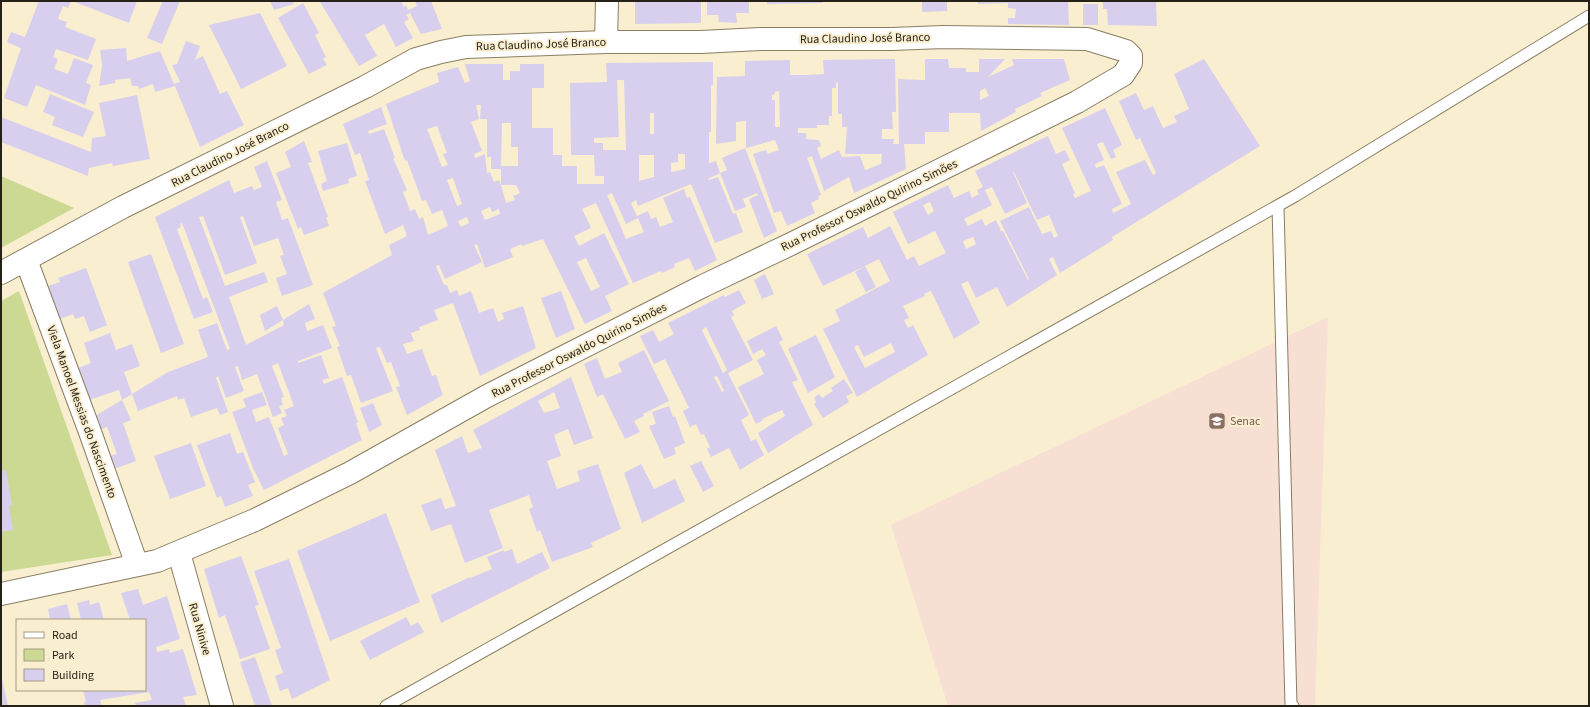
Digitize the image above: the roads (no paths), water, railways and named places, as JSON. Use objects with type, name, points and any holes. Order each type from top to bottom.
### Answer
[{"type":"street","points":[[606,42],[607,1]]},
{"type":"street","name":"Rua Claudino José Branco","points":[[1,273],[123,207],[365,87],[416,59],[466,47],[606,42],[701,42],[760,39],[892,39],[943,36],[1087,39],[1126,51],[1131,56]]},
{"type":"street","name":"Rua Professor Oswaldo Quirino Simões","points":[[1,594],[157,561],[255,520],[350,473],[487,396],[703,286],[1077,102],[1123,75],[1131,63],[1131,56]]},
{"type":"street","name":"Viela Manoel Messias do Nascimento","points":[[26,260],[98,454],[137,565]]},
{"type":"street","name":"Rua Ninive","points":[[179,553],[222,706]]},
{"type":"lane","points":[[386,706],[1278,206],[1589,16]]},
{"type":"lane","points":[[1278,206],[1292,706]]},
{"type":"place","name":"Senac","points":[[1217,421]]}]
